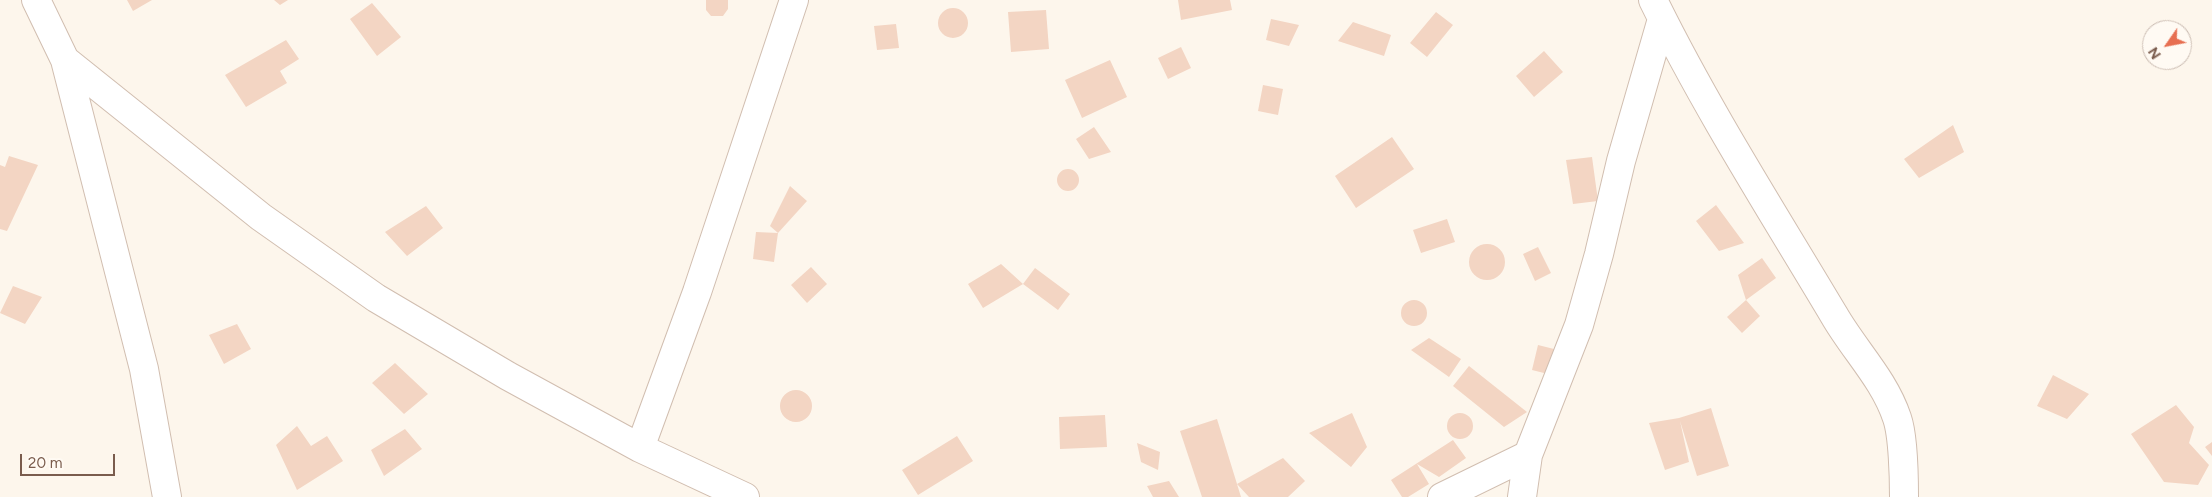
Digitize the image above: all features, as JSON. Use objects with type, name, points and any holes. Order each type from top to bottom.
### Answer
[{"type":"street","points":[[36,0],[65,60],[144,369],[167,497]]},
{"type":"street","points":[[640,448],[697,292],[794,0]]},
{"type":"street","points":[[1522,497],[1528,454],[1579,325],[1599,254],[1657,10]]},
{"type":"street","points":[[1657,10],[1682,58],[1841,327],[1879,379],[1898,419],[1904,476],[1904,497]]},
{"type":"street","points":[[65,60],[261,217],[376,298],[508,376],[640,448],[745,497]]},
{"type":"street","points":[[1442,497],[1528,454]]},
{"type":"building","points":[[127,0],[152,0],[133,11]]},
{"type":"building","points":[[274,0],[288,0],[280,5]]},
{"type":"building","points":[[706,0],[728,0],[728,9],[723,16],[711,16],[706,10]]},
{"type":"building","points":[[1178,0],[1230,0],[1232,10],[1181,20]]},
{"type":"building","points":[[372,3],[401,37],[377,56],[350,19]]},
{"type":"building","points":[[953,8],[963,13],[968,23],[963,33],[953,38],[943,33],[938,23],[943,13]]},
{"type":"building","points":[[1046,10],[1049,49],[1011,52],[1008,12]]},
{"type":"building","points":[[1436,12],[1453,25],[1427,57],[1410,43]]},
{"type":"building","points":[[1271,19],[1299,25],[1289,46],[1266,40]]},
{"type":"building","points":[[1353,22],[1391,35],[1384,56],[1338,41]]},
{"type":"building","points":[[896,24],[899,48],[877,50],[874,26]]},
{"type":"building","points":[[286,40],[299,59],[280,71],[287,83],[246,107],[225,75]]},
{"type":"building","points":[[1181,47],[1191,68],[1168,79],[1158,58]]},
{"type":"building","points":[[1544,51],[1563,72],[1534,97],[1516,76]]},
{"type":"building","points":[[1110,60],[1127,97],[1082,118],[1065,80]]},
{"type":"building","points":[[1263,85],[1283,89],[1278,115],[1258,111]]},
{"type":"building","points":[[1953,125],[1964,152],[1919,178],[1904,159]]},
{"type":"building","points":[[1094,127],[1111,152],[1089,159],[1076,139]]},
{"type":"building","points":[[1392,137],[1414,169],[1356,208],[1335,176]]},
{"type":"building","points":[[9,156],[38,165],[7,231],[0,229],[0,165],[5,167]]},
{"type":"building","points":[[1592,157],[1598,201],[1573,204],[1566,160]]},
{"type":"building","points":[[1068,169],[1076,172],[1079,180],[1076,188],[1068,191],[1060,188],[1057,180],[1060,172]]},
{"type":"building","points":[[790,186],[807,201],[778,233],[770,226]]},
{"type":"building","points":[[1716,205],[1744,243],[1719,251],[1696,221]]},
{"type":"building","points":[[426,206],[443,228],[407,256],[385,232]]},
{"type":"building","points":[[1447,219],[1455,242],[1421,253],[1413,230]]},
{"type":"building","points":[[756,232],[778,233],[774,262],[753,259]]},
{"type":"building","points":[[1487,244],[1499,250],[1505,262],[1499,274],[1487,280],[1475,274],[1469,262],[1475,250]]},
{"type":"building","points":[[1538,247],[1551,273],[1535,281],[1523,254]]},
{"type":"building","points":[[1762,258],[1776,278],[1746,300],[1738,275]]},
{"type":"building","points":[[1001,264],[1023,284],[983,308],[968,284]]},
{"type":"building","points":[[811,267],[827,284],[807,303],[791,285]]},
{"type":"building","points":[[1035,268],[1070,294],[1058,310],[1023,284]]},
{"type":"building","points":[[13,286],[42,297],[25,324],[0,313]]},
{"type":"building","points":[[1414,300],[1423,304],[1427,313],[1423,322],[1414,326],[1405,322],[1401,313],[1405,304]]},
{"type":"building","points":[[1746,300],[1760,316],[1742,333],[1727,317]]},
{"type":"building","points":[[237,324],[251,349],[224,364],[209,335]]},
{"type":"building","points":[[1429,338],[1461,359],[1449,377],[1411,350]]},
{"type":"building","points":[[1538,345],[1558,350],[1552,375],[1532,370]]},
{"type":"building","points":[[395,363],[428,394],[404,414],[372,383]]},
{"type":"building","points":[[1469,366],[1527,412],[1504,427],[1453,386]]},
{"type":"building","points":[[2053,375],[2089,394],[2067,419],[2037,406]]},
{"type":"building","points":[[796,390],[802,391],[807,395],[811,400],[811,412],[807,417],[802,421],[796,422],[790,421],[785,417],[781,412],[780,406],[781,400],[785,395],[790,391]]},
{"type":"building","points":[[2176,405],[2194,427],[2189,443],[2209,465],[2198,485],[2164,482],[2131,434]]},
{"type":"building","points":[[1711,408],[1729,466],[1697,476],[1680,421],[1689,462],[1665,470],[1649,423],[1679,418]]},
{"type":"building","points":[[1352,413],[1367,447],[1351,467],[1309,433]]},
{"type":"building","points":[[1460,413],[1469,417],[1473,426],[1469,435],[1460,439],[1451,435],[1447,426],[1451,417]]},
{"type":"building","points":[[1105,415],[1107,447],[1060,449],[1059,417]]},
{"type":"building","points":[[1217,419],[1241,497],[1202,497],[1180,431]]},
{"type":"building","points":[[297,426],[311,446],[327,436],[343,461],[297,490],[276,445]]},
{"type":"building","points":[[405,429],[422,449],[384,476],[371,450]]},
{"type":"building","points":[[957,436],[973,461],[918,495],[902,470]]},
{"type":"building","points":[[1453,440],[1466,458],[1439,477],[1417,464],[1429,484],[1408,497],[1402,497],[1391,480]]},
{"type":"building","points":[[2212,442],[2212,456],[2205,447]]},
{"type":"building","points":[[1137,443],[1160,452],[1158,470],[1141,462]]},
{"type":"building","points":[[1283,458],[1305,481],[1288,497],[1249,497],[1237,484]]},
{"type":"building","points":[[1169,481],[1179,497],[1153,497],[1147,486]]}]
